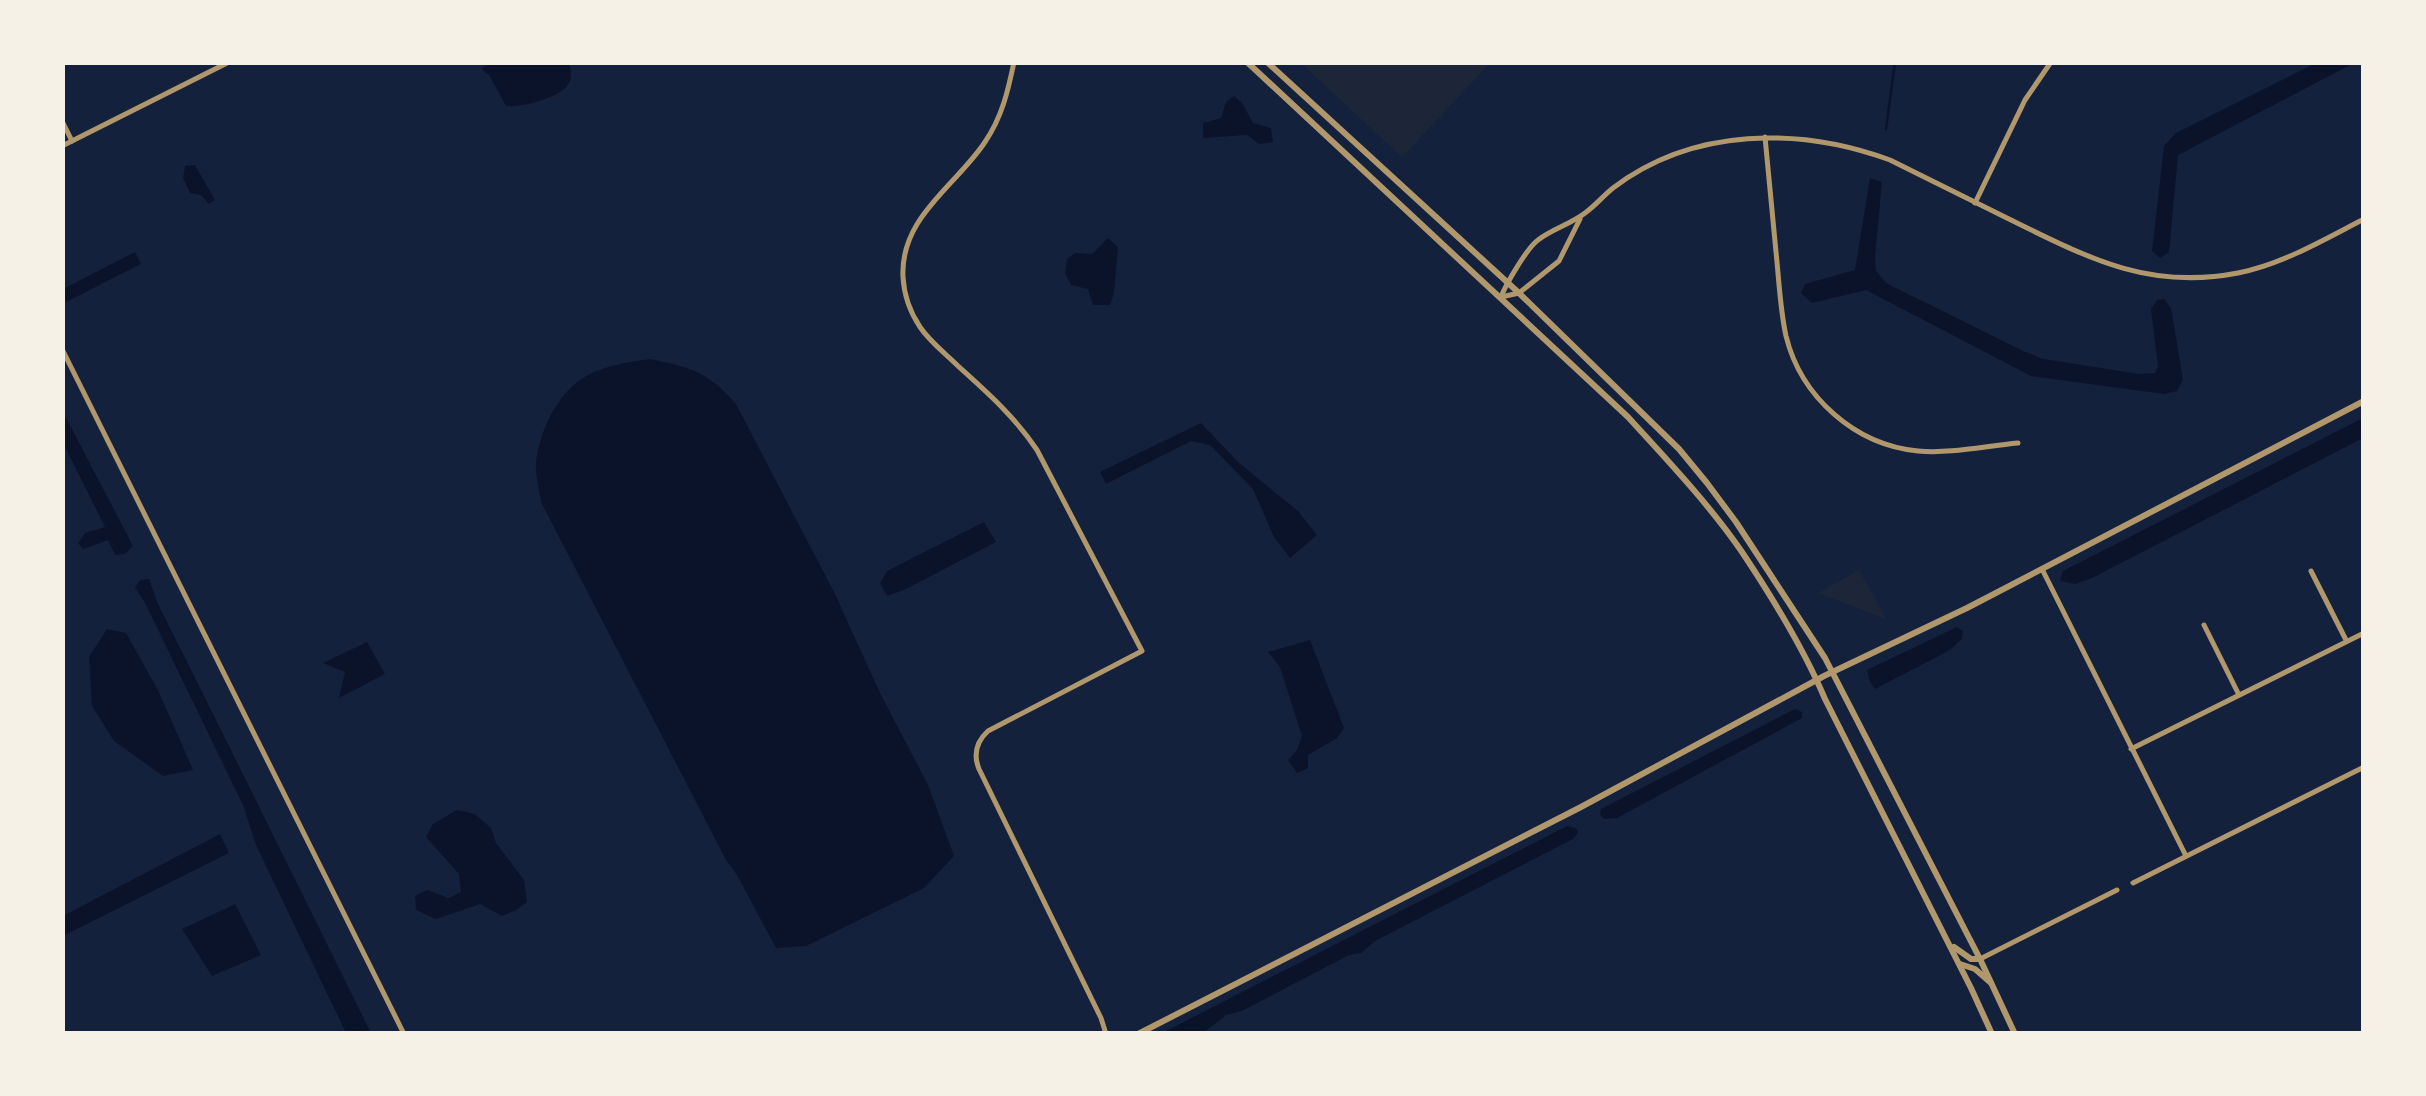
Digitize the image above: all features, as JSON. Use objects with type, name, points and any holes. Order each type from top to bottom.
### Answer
[{"type":"street","points":[[62,146],[229,62]]},
{"type":"street","points":[[1014,62],[1005,104],[986,141],[912,231],[905,254],[904,282],[911,310],[922,330],[1015,420],[1038,450],[1142,652],[988,731],[978,742],[975,756],[978,770],[1106,1034]]},
{"type":"street","points":[[1247,62],[1628,417],[1741,550],[1810,665],[1992,1034]]},
{"type":"street","points":[[1267,62],[1519,293],[1679,448],[1736,522],[1810,632],[1832,672],[2015,1034]]},
{"type":"street","points":[[1976,202],[2025,100],[2051,62]]},
{"type":"street","points":[[62,121],[72,140]]},
{"type":"street","points":[[1501,297],[1536,241],[1582,216],[1615,187],[1656,164],[1709,145],[1764,137],[1818,140],[1864,150],[2097,261],[2149,275],[2225,275],[2264,266],[2364,219]]},
{"type":"street","points":[[1764,137],[1786,336],[1798,369],[1821,402],[1847,425],[1896,447],[1937,452],[2018,442]]},
{"type":"street","points":[[1501,297],[1519,293],[1560,261],[1582,216]]},
{"type":"street","points":[[62,348],[404,1034]]},
{"type":"street","points":[[1138,1034],[1581,807],[1832,672],[1966,608],[2364,402]]},
{"type":"street","points":[[2041,568],[2186,856]]},
{"type":"street","points":[[2312,571],[2346,640]]},
{"type":"street","points":[[2204,625],[2239,694]]},
{"type":"street","points":[[2132,749],[2364,632]]},
{"type":"street","points":[[2134,884],[2364,767]]},
{"type":"street","points":[[1949,943],[1971,959],[1980,959],[2118,890]]},
{"type":"street","points":[[1959,964],[1975,969],[1994,986]]},
{"type":"shaded area","points":[[490,63],[569,63],[571,77],[562,90],[547,98],[506,106],[482,68]]},
{"type":"shaded area","points":[[1301,63],[1490,63],[1402,157]]},
{"type":"shaded area","points":[[2316,63],[2354,63],[2178,155],[2169,252],[2160,258],[2152,251],[2164,146],[2176,133]]},
{"type":"shaded area","points":[[1234,96],[1253,123],[1271,128],[1273,142],[1259,144],[1247,135],[1203,138],[1203,123],[1221,118],[1226,102]]},
{"type":"shaded area","points":[[195,165],[215,200],[209,204],[201,195],[190,193],[183,178],[185,166]]},
{"type":"shaded area","points":[[1870,178],[1882,182],[1875,257],[1876,271],[1886,283],[2044,359],[2139,374],[2155,373],[2158,367],[2151,309],[2157,300],[2164,299],[2171,308],[2183,380],[2177,391],[2164,394],[2031,376],[1866,290],[1812,303],[1801,293],[1805,284],[1855,270]]},
{"type":"shaded area","points":[[1108,238],[1118,247],[1114,293],[1110,305],[1093,305],[1088,289],[1071,285],[1065,273],[1067,259],[1075,253],[1092,254]]},
{"type":"shaded area","points":[[135,252],[141,264],[66,302],[63,289]]},
{"type":"shaded area","points":[[650,359],[698,372],[736,404],[928,785],[954,856],[924,888],[806,946],[776,948],[726,860],[541,502],[536,472],[538,450],[559,401],[577,382],[595,372]]},
{"type":"shaded area","points":[[62,410],[133,546],[125,554],[115,555],[108,540],[83,549],[78,543],[85,533],[105,527],[63,443]]},
{"type":"shaded area","points":[[2363,418],[2363,438],[2092,578],[2075,584],[2060,581],[2063,571]]},
{"type":"shaded area","points":[[1201,423],[1239,463],[1298,511],[1317,535],[1290,558],[1274,537],[1253,489],[1210,445],[1191,441],[1106,484],[1100,472]]},
{"type":"shaded area","points":[[984,522],[996,542],[887,596],[880,583],[887,571]]},
{"type":"shaded area","points":[[1859,570],[1886,619],[1818,593]]},
{"type":"shaded area","points":[[149,579],[371,1033],[346,1033],[256,845],[243,805],[135,587],[140,580]]},
{"type":"shaded area","points":[[1957,627],[1963,631],[1962,639],[1950,650],[1875,689],[1870,682],[1867,670]]},
{"type":"shaded area","points":[[107,629],[126,633],[158,690],[193,770],[163,776],[114,741],[92,706],[89,657]]},
{"type":"shaded area","points":[[1310,640],[1344,728],[1337,738],[1308,755],[1308,768],[1297,773],[1288,760],[1302,736],[1280,667],[1268,652]]},
{"type":"shaded area","points":[[367,642],[385,674],[339,698],[345,672],[323,663]]},
{"type":"shaded area","points":[[1795,709],[1802,712],[1802,718],[1617,818],[1604,819],[1600,815],[1601,809]]},
{"type":"shaded area","points":[[457,810],[475,814],[491,828],[496,843],[524,880],[527,902],[516,910],[502,916],[480,904],[436,919],[416,910],[415,896],[427,890],[449,898],[461,892],[459,874],[426,837],[433,824]]},
{"type":"shaded area","points":[[1567,826],[1576,828],[1578,833],[1573,839],[1375,941],[1361,953],[1349,955],[1242,1011],[1226,1015],[1203,1033],[1162,1033]]},
{"type":"shaded area","points":[[220,834],[229,853],[63,936],[63,916]]},
{"type":"shaded area","points":[[235,904],[261,955],[212,976],[182,929]]},
{"type":"waterway","points":[[1886,129],[1895,62]]}]
